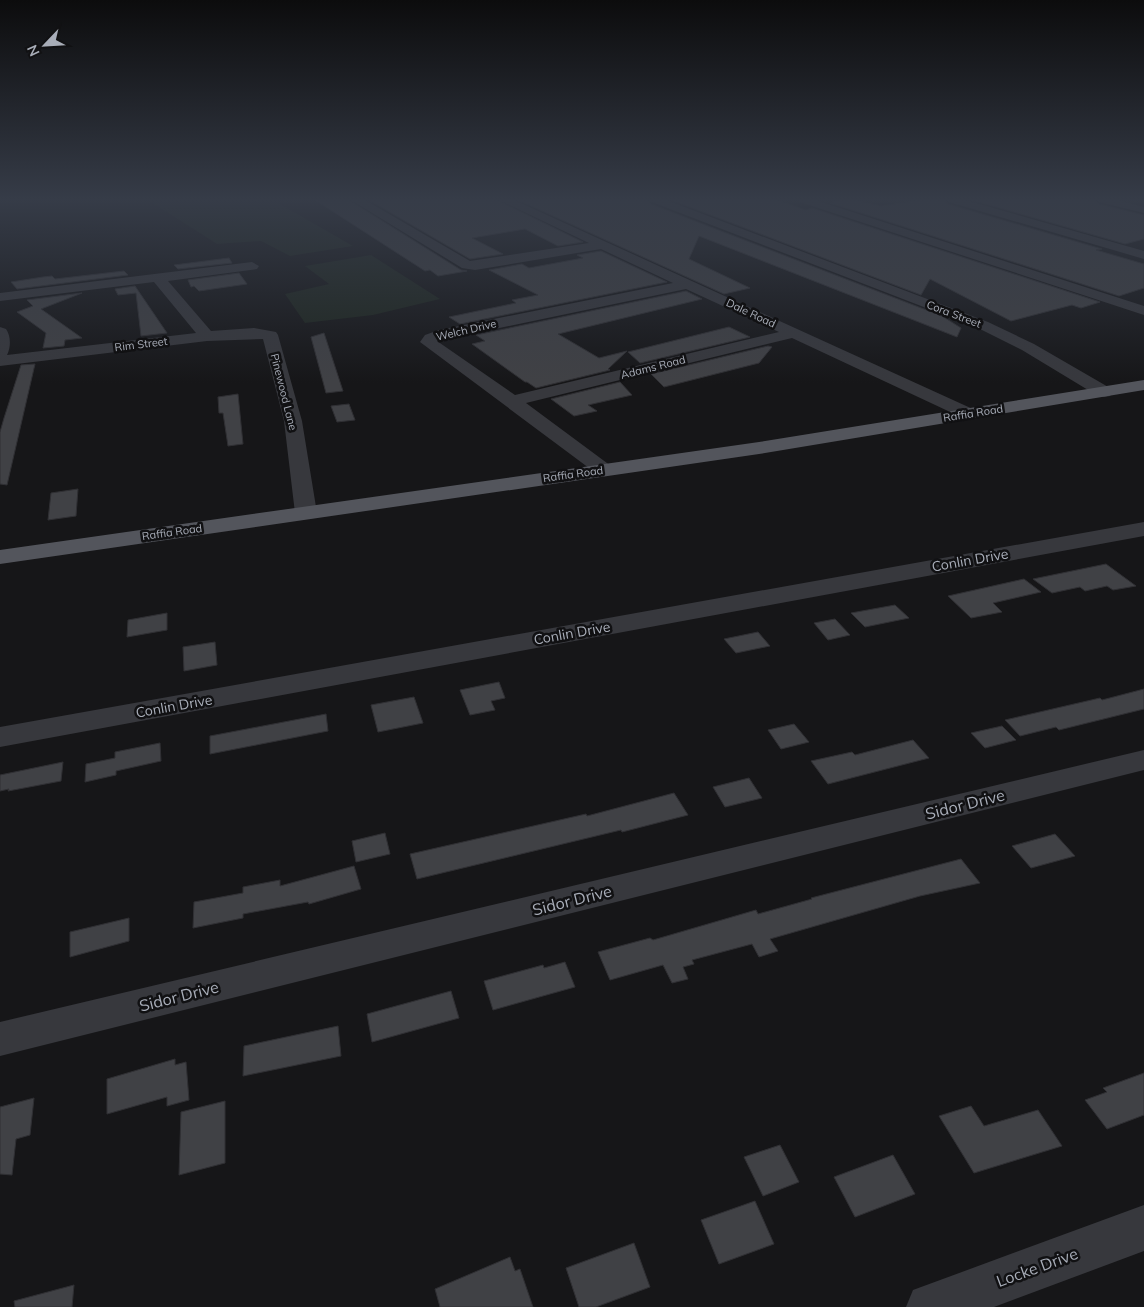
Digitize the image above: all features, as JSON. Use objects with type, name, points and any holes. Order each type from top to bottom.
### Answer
[{"type":"main road","name":"Raffia Road","points":[[0,557],[759,448],[1144,385]]},
{"type":"street","points":[[461,261],[475,266],[505,261]]},
{"type":"street","name":"Dale Road","points":[[637,261],[969,414]]},
{"type":"street","name":"Cora Street","points":[[816,261],[983,325],[1028,348],[1104,392]]},
{"type":"street","points":[[991,261],[1144,311]]},
{"type":"street","points":[[0,297],[252,266]]},
{"type":"street","points":[[158,278],[207,336]]},
{"type":"street","name":"Welch Drive","points":[[604,470],[512,401],[428,342],[431,338],[688,284]]},
{"type":"street","points":[[0,332],[2,347],[0,353]]},
{"type":"street","name":"Pinewood Lane","points":[[207,336],[254,333],[270,334],[292,421],[306,513]]},
{"type":"street","name":"Adams Road","points":[[512,401],[795,333]]},
{"type":"street","name":"Rim Street","points":[[0,362],[207,336]]},
{"type":"street","name":"Conlin Drive","points":[[0,737],[1144,529]]},
{"type":"street","name":"Sidor Drive","points":[[0,1039],[1144,760]]},
{"type":"street","name":"Locke Drive","points":[[930,1307],[1144,1228]]},
{"type":"shaded area","points":[[335,261],[380,261],[440,299],[373,315],[305,323],[285,294],[329,284],[305,266]]},
{"type":"building","points":[[205,261],[231,261],[232,263],[178,269],[174,265]]},
{"type":"building","points":[[409,261],[447,261],[461,270],[467,271],[438,276],[430,270],[425,271]]},
{"type":"building","points":[[567,261],[622,261],[667,282],[460,324],[449,317],[516,303],[512,300],[538,295],[489,270],[522,264],[529,268]]},
{"type":"building","points":[[652,261],[693,261],[750,288],[724,294]]},
{"type":"building","points":[[763,261],[799,261],[942,316],[961,328],[957,337]]},
{"type":"building","points":[[832,261],[974,261],[1100,302],[1081,308],[1072,305],[1011,321],[930,279],[921,295]]},
{"type":"building","points":[[1010,261],[1134,261],[1144,264],[1144,288],[1119,296]]},
{"type":"building","points":[[124,271],[128,275],[17,289],[11,282],[52,276],[55,279]]},
{"type":"building","points":[[239,273],[247,284],[199,291],[194,286],[191,287],[188,280]]},
{"type":"building","points":[[135,286],[167,333],[141,336],[136,293],[118,295],[115,289]]},
{"type":"building","points":[[686,291],[702,299],[558,334],[599,358],[627,351],[608,369],[610,370],[536,388],[472,344],[485,341],[476,335]]},
{"type":"building","points":[[82,293],[41,309],[82,338],[65,340],[64,346],[43,348],[46,333],[17,312],[33,306],[27,300]]},
{"type":"building","points":[[729,327],[750,337],[640,363],[628,352]]},
{"type":"building","points":[[324,333],[343,391],[326,393],[311,337]]},
{"type":"building","points":[[768,346],[772,347],[759,363],[664,387],[651,374]]},
{"type":"building","points":[[35,364],[7,485],[0,484],[0,432],[4,418],[21,365]]},
{"type":"building","points":[[620,382],[632,395],[588,405],[597,411],[574,416],[551,399]]},
{"type":"building","points":[[238,394],[243,444],[228,446],[223,413],[219,413],[218,397]]},
{"type":"building","points":[[349,404],[355,420],[337,422],[331,406]]},
{"type":"building","points":[[78,489],[76,516],[48,520],[51,493]]},
{"type":"building","points":[[1106,564],[1136,586],[1113,590],[1107,586],[1085,591],[1080,587],[1052,593],[1033,579]]},
{"type":"building","points":[[1024,579],[1041,592],[993,603],[1002,612],[971,618],[948,596]]},
{"type":"building","points":[[895,605],[909,618],[865,627],[851,613]]},
{"type":"building","points":[[167,613],[167,630],[127,637],[128,620]]},
{"type":"building","points":[[835,619],[850,635],[828,640],[814,623]]},
{"type":"building","points":[[758,632],[770,646],[736,653],[724,639]]},
{"type":"building","points":[[215,642],[217,665],[184,671],[183,647]]},
{"type":"building","points":[[499,682],[505,698],[491,701],[495,710],[470,715],[460,690]]},
{"type":"building","points":[[1144,689],[1144,709],[1059,730],[1056,727],[1020,736],[1005,720],[1100,698],[1102,700]]},
{"type":"building","points":[[414,697],[423,723],[378,732],[371,705]]},
{"type":"building","points":[[326,714],[328,731],[210,754],[210,736]]},
{"type":"building","points":[[794,724],[809,742],[781,749],[768,730]]},
{"type":"building","points":[[1002,726],[1016,740],[985,748],[971,733]]},
{"type":"building","points":[[913,740],[929,758],[828,784],[811,761],[852,752],[855,755]]},
{"type":"building","points":[[160,743],[161,761],[116,771],[116,775],[85,782],[86,764],[115,758],[115,752]]},
{"type":"building","points":[[63,762],[61,781],[0,791],[0,775]]},
{"type":"building","points":[[749,778],[762,798],[725,807],[713,787]]},
{"type":"building","points":[[674,793],[688,815],[417,879],[410,854],[586,814],[587,816]]},
{"type":"building","points":[[385,833],[390,854],[356,862],[352,841]]},
{"type":"building","points":[[1055,834],[1075,856],[1031,868],[1012,846]]},
{"type":"building","points":[[961,859],[980,883],[920,896],[770,939],[778,951],[759,957],[752,944],[692,960],[694,964],[683,967],[688,979],[672,983],[663,965],[610,980],[598,952],[650,938],[653,940],[756,910],[758,914],[811,898]]},
{"type":"building","points":[[354,866],[361,889],[309,904],[308,902],[243,914],[243,918],[193,928],[194,902],[243,893],[243,887],[280,880],[280,886]]},
{"type":"building","points":[[129,918],[129,941],[70,957],[70,932]]},
{"type":"building","points":[[565,962],[575,987],[493,1010],[484,981],[543,965],[544,968]]},
{"type":"building","points":[[451,991],[459,1018],[372,1042],[367,1014]]},
{"type":"building","points":[[338,1026],[341,1056],[243,1076],[244,1046]]},
{"type":"building","points":[[175,1059],[175,1065],[186,1062],[189,1100],[167,1106],[167,1097],[107,1114],[107,1079]]},
{"type":"building","points":[[1144,1073],[1144,1115],[1107,1129],[1085,1100],[1107,1092],[1103,1088]]},
{"type":"building","points":[[34,1098],[30,1135],[16,1139],[12,1175],[0,1174],[0,1107]]},
{"type":"building","points":[[225,1101],[225,1163],[179,1175],[181,1112]]},
{"type":"building","points":[[971,1106],[984,1126],[1038,1110],[1062,1146],[974,1173],[939,1116]]},
{"type":"building","points":[[780,1145],[799,1182],[763,1196],[744,1157]]},
{"type":"building","points":[[893,1155],[915,1194],[855,1217],[834,1177]]},
{"type":"building","points":[[755,1201],[774,1244],[719,1264],[701,1220]]},
{"type":"building","points":[[634,1243],[650,1287],[596,1307],[579,1307],[566,1268]]},
{"type":"building","points":[[510,1257],[515,1271],[520,1269],[533,1307],[440,1307],[435,1289]]},
{"type":"building","points":[[74,1285],[72,1307],[15,1307],[14,1301]]}]
